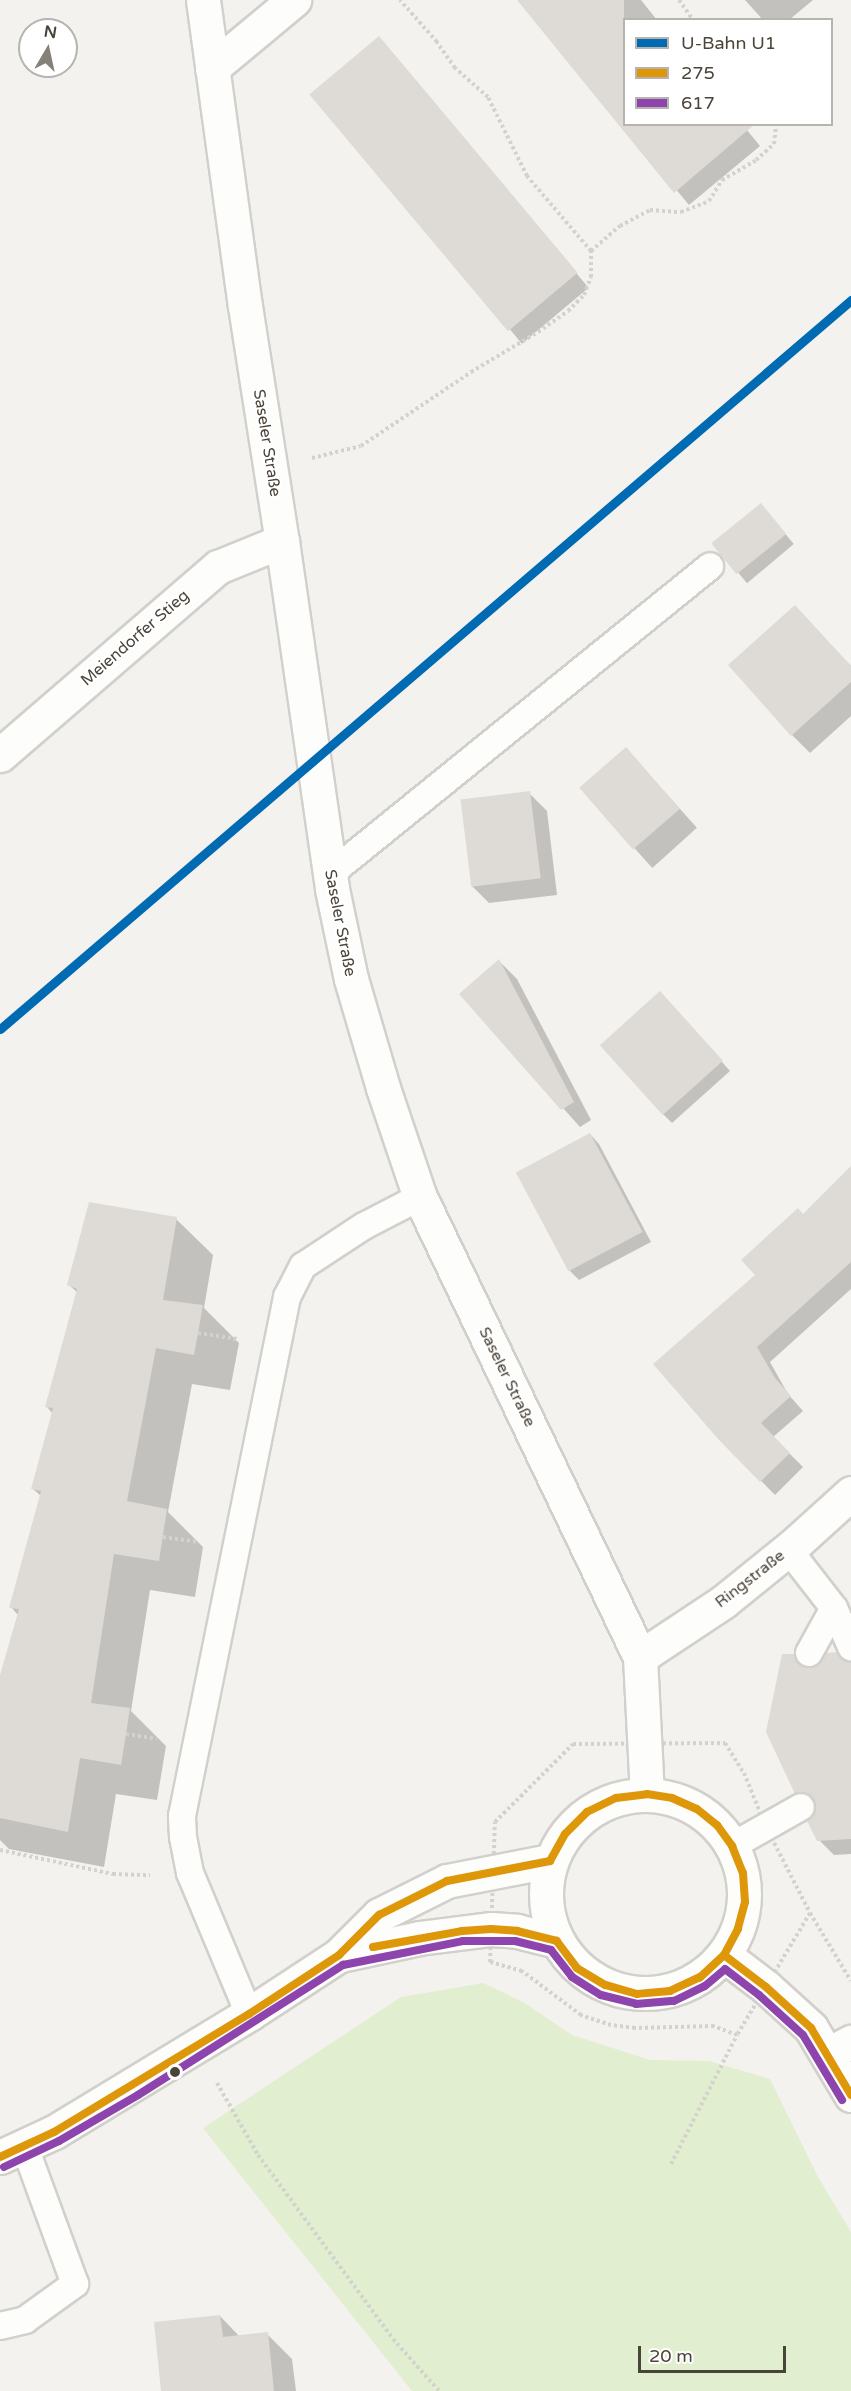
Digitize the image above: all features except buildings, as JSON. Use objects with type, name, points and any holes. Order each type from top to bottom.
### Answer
[{"type":"street","name":"Saseler Straße","points":[[203,0],[245,306],[282,541],[331,881],[351,979],[383,1088],[420,1197],[640,1657],[647,1794]]},
{"type":"street","points":[[212,68],[294,0]]},
{"type":"street","name":"Meiendorfer Stieg","points":[[0,755],[218,567],[282,541]]},
{"type":"street","name":"Ringstraße","points":[[640,1657],[723,1602],[788,1549],[851,1492]]},
{"type":"street","points":[[647,1794],[672,1798],[697,1809],[717,1826],[732,1846],[743,1873],[745,1902],[738,1929],[724,1955],[700,1977],[670,1990],[637,1994],[605,1985],[577,1968],[557,1941],[545,1902],[550,1861],[565,1834],[587,1812],[616,1798],[647,1794]]},
{"type":"street","points":[[12,2151],[54,2132],[249,2014],[339,1955],[380,1915],[447,1881],[550,1861]]},
{"type":"street","points":[[339,1955],[419,1938],[491,1929],[517,1931],[557,1941]]},
{"type":"street","points":[[724,1955],[766,1987],[811,2028],[840,2048],[851,2095]]},
{"type":"lane","points":[[331,881],[710,566]]},
{"type":"lane","points":[[249,2014],[190,1873],[183,1837],[182,1816],[287,1297],[303,1266],[364,1226],[420,1197]]},
{"type":"lane","points":[[788,1549],[834,1608],[851,1647]]},
{"type":"lane","points":[[809,1653],[834,1608]]},
{"type":"lane","points":[[732,1846],[801,1807]]},
{"type":"lane","points":[[0,2326],[25,2320],[75,2284],[12,2151]]},
{"type":"path","points":[[271,469],[361,446],[568,311],[584,295],[591,278],[591,251],[527,176],[488,97],[455,68],[437,42],[400,0]]},
{"type":"path","points":[[679,0],[692,18]]},
{"type":"path","points":[[591,251],[620,226],[650,210],[681,212],[709,201],[722,180],[756,160],[774,144],[776,126]]},
{"type":"path","points":[[737,2035],[714,2026],[636,2028],[610,2025],[581,2015],[522,1971],[490,1962],[495,1822],[573,1744],[725,1743],[744,1773],[766,1827],[810,1913],[851,1981]]},
{"type":"path","points":[[0,1850],[113,1874],[167,1876],[190,1873]]},
{"type":"path","points":[[671,2164],[737,2035],[810,1913]]},
{"type":"path","points":[[196,2047],[258,2155],[393,2339],[439,2391]]},
{"type":"green space","points":[[483,1983],[523,2002],[572,2035],[650,2060],[709,2061],[770,2079],[818,2177],[851,2232],[851,2391],[412,2391],[203,2128],[401,1997]]},
{"type":"metro line","name":"U1","points":[[0,1029],[851,300]]},
{"type":"transit line","name":"275","points":[[550,1861],[565,1834],[587,1812],[616,1798],[647,1794],[672,1798],[697,1809],[717,1825],[732,1846],[743,1873],[745,1902],[738,1929],[724,1955],[700,1977],[670,1991],[637,1994],[605,1985],[577,1968],[557,1941]]},
{"type":"transit line","name":"275","points":[[0,2157],[54,2132],[249,2014],[339,1955],[379,1915],[447,1881],[550,1861]]},
{"type":"transit line","name":"275","points":[[373,1947],[462,1931],[491,1929],[517,1931],[557,1941]]},
{"type":"transit line","name":"617","points":[[4,2167],[59,2141],[138,2095],[343,1965],[463,1941],[515,1941],[551,1950],[572,1977],[601,1995],[636,2004],[674,2001],[705,1986],[725,1969],[759,1995],[803,2035],[842,2100]]},
{"type":"transit line","name":"275","points":[[724,1955],[766,1987],[811,2028],[851,2095]]}]
